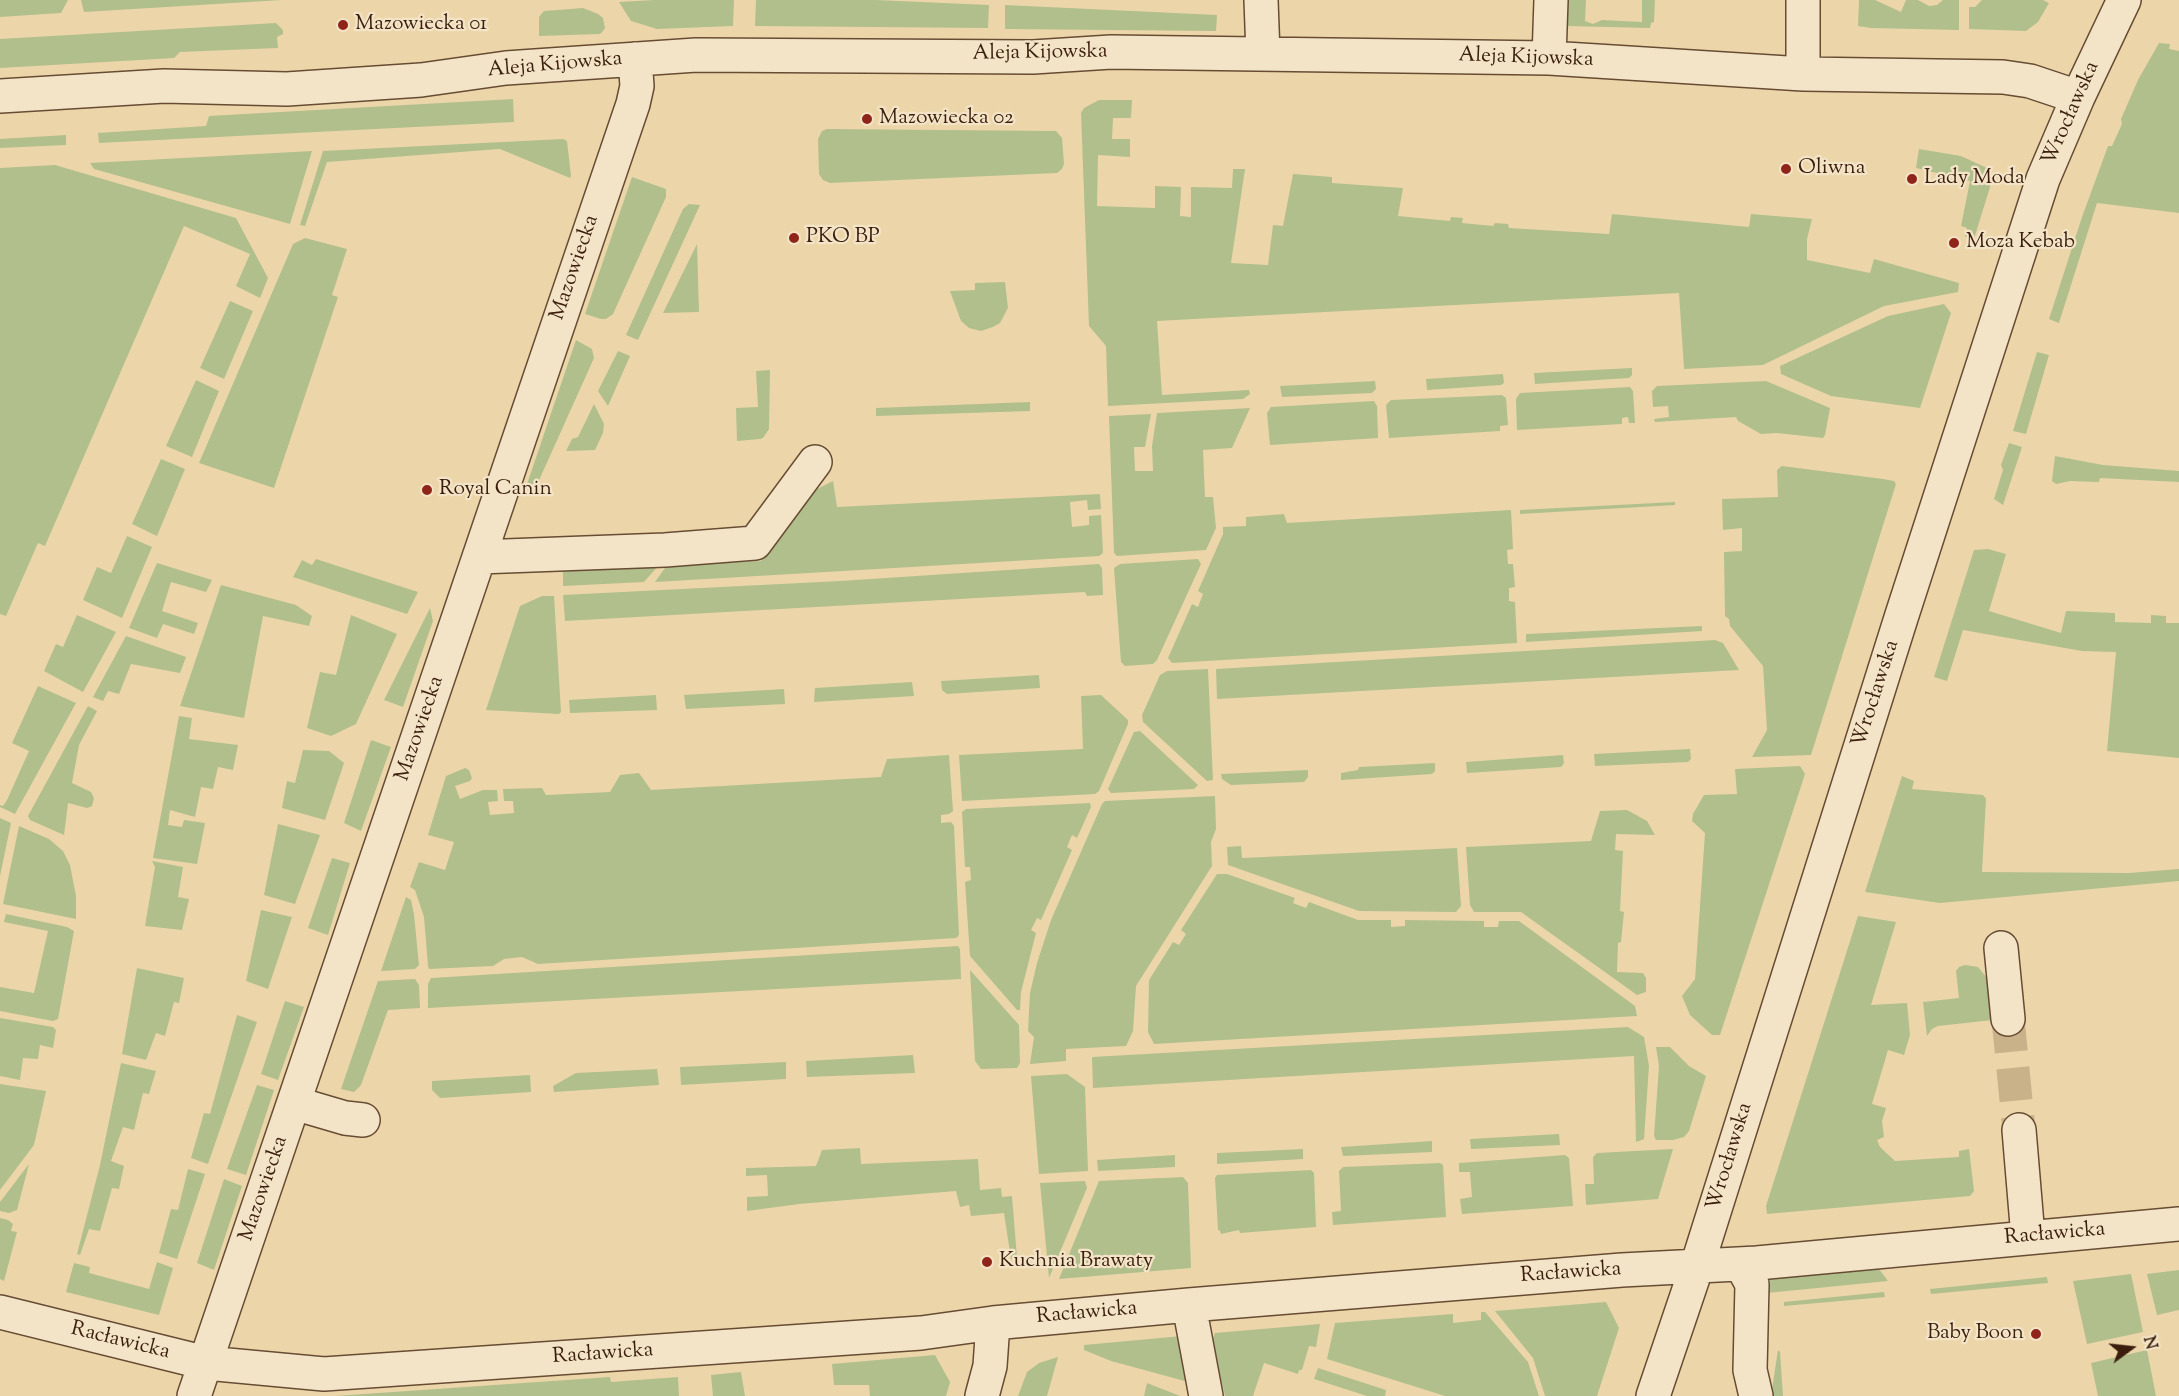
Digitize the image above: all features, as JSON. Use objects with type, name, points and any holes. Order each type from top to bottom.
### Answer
[{"type":"street","points":[[1261,0],[1263,54]]},
{"type":"street","points":[[1549,58],[1551,0]]},
{"type":"street","points":[[1803,0],[1803,74]]},
{"type":"street","name":"Wrocławska","points":[[1653,1396],[1697,1266],[1901,618],[2043,179],[2124,0]]},
{"type":"street","name":"Aleja Kijowska","points":[[0,96],[164,86],[287,88],[421,81],[506,68],[734,53],[1033,57],[1111,52],[1549,58],[1803,74],[2003,77],[2030,81],[2078,98]]},
{"type":"street","name":"Mazowiecka","points":[[194,1396],[633,104],[637,86],[635,59]]},
{"type":"street","points":[[479,557],[665,550],[755,543],[814,462]]},
{"type":"street","points":[[2001,948],[2008,1019]]},
{"type":"street","points":[[294,1103],[345,1118],[363,1120]]},
{"type":"street","points":[[2019,1130],[2028,1237]]},
{"type":"street","name":"Racławicka","points":[[0,1312],[206,1363],[333,1374],[921,1333],[993,1323],[1189,1305],[1622,1270],[1741,1264],[2179,1224]]},
{"type":"street","points":[[1741,1264],[1752,1284],[1750,1370],[1756,1396]]},
{"type":"street","points":[[1189,1305],[1206,1396]]},
{"type":"street","points":[[982,1396],[990,1366],[993,1323]]},
{"type":"green space","points":[[0,0],[68,0],[61,13],[0,17]]},
{"type":"green space","points":[[81,0],[282,0],[84,12]]},
{"type":"green space","points":[[734,0],[733,26],[657,29],[631,21],[619,2]]},
{"type":"green space","points":[[756,0],[876,0],[989,5],[988,28],[755,26]]},
{"type":"green space","points":[[1567,0],[1586,0],[1585,21],[1593,24],[1602,20],[1642,22],[1642,0],[1655,0],[1654,22],[1651,23],[1650,28],[1566,26]]},
{"type":"green space","points":[[1859,0],[1875,0],[1901,12],[1906,0],[1918,0],[1929,6],[1937,5],[1943,0],[1959,0],[1959,30],[1858,26]]},
{"type":"green space","points":[[1982,0],[2043,0],[2049,3],[2038,22],[2026,31],[1969,29],[1969,7],[1975,7]]},
{"type":"green space","points":[[1005,5],[1217,15],[1216,31],[1005,29]]},
{"type":"green space","points":[[583,8],[603,18],[605,28],[600,34],[539,36],[539,17],[544,11]]},
{"type":"green space","points":[[276,23],[283,30],[283,34],[277,37],[278,48],[180,52],[174,58],[0,68],[0,39]]},
{"type":"green space","points":[[2159,43],[2170,44],[2169,49],[2179,51],[2179,213],[2097,203],[2059,323],[2049,319],[2082,217],[2108,146],[2112,146],[2138,80]]},
{"type":"green space","points":[[513,99],[514,122],[99,143],[98,133],[206,126],[209,116]]},
{"type":"green space","points":[[1099,100],[1132,100],[1131,118],[1113,118],[1112,139],[1130,139],[1130,157],[1098,155],[1097,206],[1155,208],[1155,186],[1181,187],[1180,216],[1191,217],[1191,187],[1232,188],[1233,169],[1245,169],[1231,263],[1268,265],[1273,225],[1283,226],[1293,174],[1332,177],[1332,183],[1403,188],[1398,216],[1450,221],[1451,217],[1463,218],[1462,223],[1493,226],[1495,223],[1508,224],[1509,228],[1609,234],[1612,214],[1749,227],[1751,214],[1812,219],[1807,239],[1807,260],[1870,273],[1874,259],[1959,283],[1958,292],[1884,306],[1763,365],[1684,369],[1679,293],[1157,321],[1162,395],[1249,390],[1250,394],[1243,399],[1108,406],[1106,346],[1089,326],[1081,113],[1084,108]]},
{"type":"green space","points":[[827,129],[1056,131],[1062,138],[1064,164],[1057,173],[830,183],[823,180],[819,174],[818,139],[822,131]]},
{"type":"green space","points":[[66,135],[66,145],[0,148],[0,139]]},
{"type":"green space","points":[[563,139],[567,141],[570,178],[500,149],[327,162],[305,226],[300,225],[323,151]]},
{"type":"green space","points":[[1919,149],[1961,156],[1987,168],[1991,181],[1990,187],[1974,239],[1965,237],[1967,228],[1961,226],[1970,181],[1916,168]]},
{"type":"green space","points":[[312,151],[290,224],[94,169],[90,163]]},
{"type":"green space","points":[[55,165],[236,218],[268,278],[260,298],[236,286],[250,254],[184,226],[45,546],[38,543],[6,616],[0,614],[0,168]]},
{"type":"green space","points":[[632,177],[666,189],[666,197],[613,314],[606,319],[601,319],[585,314]]},
{"type":"green space","points":[[689,204],[700,205],[638,340],[626,335],[683,209]]},
{"type":"green space","points":[[305,238],[347,249],[332,295],[338,297],[274,488],[199,463],[293,244]]},
{"type":"green space","points":[[697,244],[699,312],[663,313]]},
{"type":"green space","points":[[1005,282],[1008,308],[1000,323],[981,331],[969,328],[961,321],[950,291],[975,290],[975,283]]},
{"type":"green space","points":[[230,301],[253,311],[224,379],[200,368]]},
{"type":"green space","points":[[1944,304],[1951,313],[1920,408],[1831,396],[1781,374],[1780,366],[1888,316]]},
{"type":"green space","points":[[576,340],[592,349],[594,358],[536,487],[530,490],[527,484]]},
{"type":"green space","points":[[618,351],[630,356],[608,406],[598,391]]},
{"type":"green space","points":[[2037,352],[2049,355],[2026,434],[2013,431]]},
{"type":"green space","points":[[1632,368],[1632,375],[1629,378],[1535,384],[1534,373]]},
{"type":"green space","points":[[770,370],[769,429],[763,438],[737,441],[736,408],[758,407],[756,371]]},
{"type":"green space","points":[[1503,374],[1504,383],[1501,385],[1427,390],[1426,379]]},
{"type":"green space","points":[[196,380],[219,391],[192,457],[166,446]]},
{"type":"green space","points":[[1375,381],[1376,389],[1372,393],[1282,397],[1280,386]]},
{"type":"green space","points":[[1766,381],[1830,408],[1823,438],[1777,433],[1761,434],[1738,421],[1736,417],[1655,422],[1654,419],[1669,417],[1668,406],[1653,407],[1652,391],[1657,386]]},
{"type":"green space","points":[[1630,387],[1633,391],[1635,423],[1629,423],[1628,417],[1622,418],[1622,424],[1517,430],[1516,399],[1520,393]]},
{"type":"green space","points":[[1502,395],[1506,398],[1508,425],[1500,426],[1500,431],[1389,438],[1386,405],[1391,400]]},
{"type":"green space","points":[[1374,401],[1377,406],[1378,438],[1270,445],[1267,413],[1271,407]]},
{"type":"green space","points":[[1030,402],[1030,411],[876,416],[876,408]]},
{"type":"green space","points":[[594,404],[604,424],[603,433],[595,450],[566,451],[572,439],[578,437]]},
{"type":"green space","points":[[1250,408],[1232,448],[1203,450],[1205,497],[1213,497],[1216,528],[1206,550],[1117,556],[1114,553],[1109,416],[1151,414],[1145,447],[1134,447],[1135,471],[1153,471],[1152,446],[1157,413]]},
{"type":"green space","points":[[2009,443],[2022,447],[2003,505],[1994,499],[2003,470],[2001,465]]},
{"type":"green space","points":[[2055,456],[2103,465],[2179,471],[2179,482],[2100,478],[2099,482],[2070,481],[2056,484],[2052,481]]},
{"type":"green space","points":[[161,459],[185,469],[157,536],[132,524]]},
{"type":"green space","points":[[1782,466],[1883,479],[1894,481],[1896,484],[1811,755],[1752,757],[1767,730],[1763,666],[1730,626],[1729,619],[1725,616],[1724,552],[1742,551],[1742,528],[1723,530],[1722,499],[1778,497],[1777,470]]},
{"type":"green space","points":[[833,481],[837,507],[1100,494],[1101,509],[1088,510],[1087,500],[1070,502],[1072,527],[1089,525],[1089,516],[1101,515],[1103,553],[1099,556],[655,582],[667,565],[761,561],[811,495],[817,489]]},
{"type":"green space","points":[[1675,502],[1675,505],[1520,514],[1520,510]]},
{"type":"green space","points":[[1511,510],[1513,549],[1507,550],[1508,564],[1513,564],[1515,587],[1509,588],[1509,601],[1515,602],[1517,643],[1172,663],[1168,658],[1192,604],[1198,607],[1203,594],[1198,591],[1223,534],[1223,527],[1246,526],[1246,517],[1284,514],[1287,523]]},
{"type":"green space","points":[[127,536],[152,547],[122,618],[83,600],[97,567],[111,573]]},
{"type":"green space","points":[[1988,549],[2006,554],[1989,611],[2061,633],[2066,611],[2115,613],[2115,622],[2151,623],[2151,615],[2166,616],[2166,623],[2179,623],[2179,758],[2107,751],[2116,652],[2082,651],[1963,630],[1947,681],[1934,677],[1974,550]]},
{"type":"green space","points":[[316,559],[418,592],[407,614],[293,577],[302,560],[312,565]]},
{"type":"green space","points":[[1198,559],[1201,564],[1157,660],[1153,664],[1125,666],[1121,662],[1114,568],[1120,564]]},
{"type":"green space","points":[[157,563],[212,580],[206,592],[171,582],[162,611],[198,623],[194,634],[163,624],[157,638],[129,628]]},
{"type":"green space","points":[[1099,564],[1102,568],[1103,595],[1087,596],[1085,592],[565,621],[563,595],[840,581]]},
{"type":"green space","points":[[659,565],[644,582],[563,586],[563,569]]},
{"type":"green space","points":[[221,585],[296,605],[312,616],[309,626],[263,616],[244,718],[180,706]]},
{"type":"green space","points":[[542,596],[554,596],[561,712],[559,714],[486,710],[520,606]]},
{"type":"green space","points":[[430,608],[433,621],[403,707],[384,700]]},
{"type":"green space","points":[[77,615],[116,632],[83,692],[44,671],[56,644],[63,647]]},
{"type":"green space","points":[[351,615],[397,634],[356,724],[331,736],[307,728],[320,672],[336,675]]},
{"type":"green space","points":[[1702,626],[1702,631],[1526,642],[1526,634]]},
{"type":"green space","points":[[126,636],[186,657],[180,673],[131,664],[119,694],[108,691],[103,701],[93,697]]},
{"type":"green space","points":[[1715,640],[1723,643],[1739,670],[1217,699],[1216,669]]},
{"type":"green space","points":[[1208,669],[1213,780],[1207,781],[1143,722],[1142,715],[1160,675],[1167,671]]},
{"type":"green space","points":[[1039,675],[1040,688],[947,694],[942,690],[941,681]]},
{"type":"green space","points":[[912,682],[914,696],[814,702],[815,688]]},
{"type":"green space","points":[[38,686],[76,703],[15,814],[0,805],[3,806],[7,800],[29,751],[12,743]]},
{"type":"green space","points":[[784,689],[785,704],[686,709],[684,695]]},
{"type":"green space","points":[[656,695],[657,710],[570,713],[569,700]]},
{"type":"green space","points":[[1101,695],[1128,720],[1128,724],[1099,791],[1095,794],[962,801],[959,755],[1083,749],[1081,696]]},
{"type":"green space","points":[[88,706],[97,711],[79,745],[72,783],[91,792],[94,798],[92,806],[87,808],[68,803],[64,835],[30,820],[28,816]]},
{"type":"green space","points":[[179,716],[192,718],[189,739],[238,745],[233,770],[218,767],[213,789],[201,787],[195,817],[170,810],[168,825],[182,827],[184,820],[205,823],[197,864],[153,858]]},
{"type":"green space","points":[[1140,731],[1198,785],[1194,789],[1111,793],[1108,789],[1134,732]]},
{"type":"green space","points":[[371,740],[391,747],[361,831],[344,823]]},
{"type":"green space","points":[[1690,749],[1691,759],[1688,762],[1595,766],[1594,754]]},
{"type":"green space","points":[[303,750],[329,751],[344,763],[325,820],[282,808],[287,781],[295,783]]},
{"type":"green space","points":[[949,755],[953,811],[941,815],[941,823],[951,822],[954,826],[959,935],[956,938],[538,964],[522,957],[504,959],[493,966],[429,969],[424,917],[415,890],[410,887],[419,862],[445,870],[454,842],[428,835],[446,776],[465,768],[469,770],[472,778],[470,781],[455,786],[460,799],[483,790],[497,790],[498,801],[488,802],[490,815],[514,813],[513,801],[504,801],[503,789],[542,788],[546,795],[610,792],[620,775],[639,773],[651,790],[881,777],[887,759]]},
{"type":"green space","points":[[1563,755],[1564,763],[1561,767],[1467,773],[1466,762]]},
{"type":"green space","points":[[1435,763],[1435,771],[1432,774],[1341,780],[1341,773],[1358,770],[1359,767]]},
{"type":"green space","points":[[1800,766],[1805,774],[1720,1035],[1712,1035],[1690,1015],[1682,996],[1695,979],[1705,833],[1692,821],[1693,814],[1704,795],[1737,794],[1735,769]]},
{"type":"green space","points":[[1308,770],[1308,777],[1304,782],[1231,785],[1222,779],[1221,774]]},
{"type":"green space","points":[[1902,776],[1914,781],[1912,789],[1983,795],[1986,799],[1982,872],[2129,873],[2179,869],[2179,881],[1940,903],[1865,892]]},
{"type":"green space","points":[[1215,796],[1216,829],[1211,842],[1212,866],[1136,986],[1133,1031],[1126,1046],[1066,1049],[1066,1061],[1030,1064],[1034,1037],[1028,1031],[1030,993],[1037,963],[1051,920],[1102,804],[1105,801]]},
{"type":"green space","points":[[1090,803],[1091,807],[1077,838],[1072,835],[1067,847],[1072,850],[1041,920],[1037,918],[1031,930],[1036,933],[1021,992],[1020,1010],[1017,1010],[970,956],[965,882],[971,880],[970,867],[965,867],[962,812],[966,809]]},
{"type":"green space","points":[[1627,810],[1647,821],[1655,835],[1616,834],[1615,850],[1623,851],[1620,911],[1624,912],[1621,942],[1618,943],[1617,972],[1643,973],[1646,978],[1646,992],[1637,995],[1521,912],[1474,912],[1470,905],[1466,847],[1591,841],[1600,811]]},
{"type":"green space","points":[[0,818],[11,823],[0,876]]},
{"type":"green space","points":[[278,824],[320,835],[295,904],[264,895]]},
{"type":"green space","points":[[19,826],[49,839],[63,851],[70,865],[76,896],[76,919],[3,904]]},
{"type":"green space","points":[[1241,846],[1242,858],[1457,848],[1461,906],[1456,912],[1359,911],[1228,865],[1227,847]]},
{"type":"green space","points":[[332,858],[350,863],[328,935],[308,928]]},
{"type":"green space","points":[[152,861],[183,867],[178,897],[189,899],[182,930],[145,926],[155,867]]},
{"type":"green space","points":[[1217,874],[1227,874],[1295,898],[1293,903],[1306,908],[1309,902],[1358,920],[1391,920],[1391,927],[1405,926],[1405,920],[1484,921],[1484,927],[1498,927],[1499,921],[1519,921],[1635,1006],[1637,1016],[1154,1044],[1148,1032],[1149,980],[1173,942],[1179,945],[1186,934],[1181,930]]},
{"type":"green space","points":[[406,897],[411,900],[414,914],[419,965],[415,969],[381,971]]},
{"type":"green space","points":[[261,910],[292,917],[268,989],[246,981]]},
{"type":"green space","points":[[6,914],[67,927],[74,931],[58,1019],[53,1021],[0,1011],[0,987],[34,993],[48,931],[4,922]]},
{"type":"green space","points":[[1858,916],[1896,922],[1871,1005],[1907,1003],[1910,1035],[1904,1055],[1888,1050],[1872,1104],[1886,1108],[1882,1121],[1884,1137],[1877,1140],[1880,1147],[1895,1161],[1959,1157],[1959,1151],[1969,1149],[1974,1191],[1970,1196],[1767,1214],[1766,1206]]},
{"type":"green space","points":[[958,946],[961,979],[428,1008],[428,984],[431,978]]},
{"type":"green space","points":[[1965,965],[1978,967],[1987,978],[1993,1020],[1938,1026],[1932,1029],[1927,1036],[1923,1002],[1959,998],[1956,971]]},
{"type":"green space","points":[[137,968],[184,978],[179,1003],[174,1002],[165,1036],[156,1033],[146,1060],[122,1054]]},
{"type":"green space","points":[[970,970],[1019,1025],[1020,1063],[1017,1068],[981,1069],[975,1061]]},
{"type":"green space","points":[[415,979],[419,985],[420,1008],[388,1010],[361,1085],[354,1092],[341,1089],[378,981]]},
{"type":"green space","points":[[285,1001],[304,1007],[278,1080],[261,1074]]},
{"type":"green space","points":[[237,1015],[257,1022],[208,1164],[191,1158],[204,1113],[210,1114]]},
{"type":"green space","points":[[0,1018],[53,1027],[56,1030],[53,1048],[40,1045],[38,1059],[23,1058],[20,1080],[0,1076]]},
{"type":"green space","points":[[1628,1027],[1644,1037],[1649,1066],[1644,1139],[1636,1142],[1634,1056],[1093,1088],[1092,1057]]},
{"type":"green space","points":[[1656,1047],[1670,1047],[1689,1066],[1706,1076],[1689,1131],[1684,1137],[1673,1140],[1656,1140],[1654,1136],[1659,1066]]},
{"type":"green space","points":[[913,1055],[915,1073],[807,1077],[806,1061]]},
{"type":"green space","points":[[786,1062],[786,1079],[681,1085],[680,1067]]},
{"type":"green space","points":[[121,1063],[156,1071],[149,1094],[143,1093],[134,1130],[123,1127],[111,1161],[124,1166],[119,1189],[112,1188],[100,1231],[89,1229],[80,1255],[77,1254],[100,1165]]},
{"type":"green space","points":[[657,1069],[659,1085],[554,1092],[553,1086],[576,1073]]},
{"type":"green space","points":[[1067,1074],[1085,1087],[1088,1171],[1039,1174],[1031,1076]]},
{"type":"green space","points":[[530,1075],[531,1092],[440,1098],[432,1090],[432,1081]]},
{"type":"green space","points":[[0,1084],[46,1091],[34,1145],[0,1190]]},
{"type":"green space","points":[[257,1085],[274,1090],[246,1175],[227,1169]]},
{"type":"green space","points":[[1559,1134],[1560,1145],[1471,1149],[1470,1139]]},
{"type":"green space","points":[[1432,1141],[1432,1152],[1343,1156],[1341,1147]]},
{"type":"green space","points":[[860,1148],[861,1164],[978,1159],[980,1190],[1001,1188],[1002,1197],[1012,1196],[1017,1258],[1011,1259],[1004,1213],[971,1216],[969,1205],[960,1207],[956,1191],[799,1204],[747,1211],[747,1197],[768,1196],[767,1175],[746,1176],[746,1168],[816,1166],[822,1150]]},
{"type":"green space","points":[[1303,1149],[1303,1159],[1217,1164],[1217,1153]]},
{"type":"green space","points":[[1673,1149],[1658,1199],[1586,1205],[1585,1184],[1594,1184],[1593,1157],[1597,1153]]},
{"type":"green space","points":[[1175,1155],[1175,1167],[1098,1171],[1097,1160]]},
{"type":"green space","points":[[1565,1155],[1569,1158],[1573,1206],[1462,1214],[1460,1199],[1472,1197],[1470,1172],[1459,1172],[1459,1163]]},
{"type":"green space","points":[[1440,1163],[1443,1165],[1446,1217],[1333,1225],[1332,1212],[1341,1211],[1339,1171],[1343,1167]]},
{"type":"green space","points":[[29,1164],[17,1210],[9,1213],[0,1211],[0,1202]]},
{"type":"green space","points":[[188,1169],[205,1174],[177,1259],[159,1253],[171,1209],[178,1210]]},
{"type":"green space","points":[[1311,1170],[1314,1173],[1316,1227],[1240,1233],[1239,1230],[1221,1234],[1218,1230],[1215,1178],[1217,1175]]},
{"type":"green space","points":[[1183,1177],[1188,1183],[1191,1268],[1059,1279],[1099,1181]]},
{"type":"green space","points":[[224,1179],[242,1186],[214,1270],[197,1263]]},
{"type":"green space","points":[[1085,1181],[1087,1188],[1049,1278],[1040,1183]]},
{"type":"green space","points":[[0,1218],[13,1224],[11,1231],[17,1232],[4,1281],[0,1279]]},
{"type":"green space","points":[[157,1262],[173,1268],[159,1315],[66,1292],[74,1263],[90,1267],[89,1273],[149,1289]]},
{"type":"green space","points":[[1879,1269],[1888,1281],[1767,1293],[1766,1279]]},
{"type":"green space","points":[[2179,1270],[2179,1310],[2157,1315],[2147,1274]]},
{"type":"green space","points":[[2131,1274],[2143,1332],[2087,1344],[2073,1281]]},
{"type":"green space","points":[[2047,1277],[2048,1283],[1931,1294],[1930,1289]]},
{"type":"green space","points":[[1884,1292],[1885,1297],[1784,1306],[1784,1302]]},
{"type":"green space","points":[[1606,1302],[1619,1328],[1597,1396],[1545,1396],[1533,1358],[1495,1311]]},
{"type":"green space","points":[[1481,1312],[1485,1312],[1528,1362],[1539,1396],[1445,1396],[1327,1359],[1335,1323],[1453,1314],[1453,1323],[1481,1320]]},
{"type":"green space","points":[[1320,1324],[1316,1347],[1309,1346],[1302,1370],[1299,1370],[1298,1374],[1264,1363],[1253,1396],[1225,1396],[1212,1341],[1215,1333]]},
{"type":"green space","points":[[1182,1336],[1192,1383],[1111,1361],[1084,1350],[1084,1345]]},
{"type":"green space","points":[[1778,1350],[1783,1396],[1771,1396]]},
{"type":"green space","points":[[2147,1350],[2156,1396],[2098,1396],[2091,1363]]},
{"type":"green space","points":[[935,1355],[950,1382],[946,1396],[870,1396],[869,1385],[834,1385],[832,1364]]},
{"type":"green space","points":[[1058,1357],[1047,1396],[1018,1396],[1027,1372],[1039,1363]]},
{"type":"green space","points":[[1318,1368],[1386,1390],[1385,1396],[1367,1396],[1314,1379]]},
{"type":"green space","points":[[741,1372],[745,1396],[713,1396],[711,1375]]},
{"type":"green space","points":[[610,1377],[611,1382],[678,1377],[679,1396],[335,1396]]},
{"type":"green space","points":[[1147,1383],[1180,1396],[1144,1396]]},
{"type":"tunnel","points":[[2008,1019],[2019,1130]]},
{"type":"place","name":"Mazowiecka 01","points":[[343,25]]},
{"type":"place","name":"Mazowiecka 02","points":[[867,119]]},
{"type":"place","name":"Oliwna","points":[[1786,169]]},
{"type":"place","name":"Lady Moda","points":[[1912,179]]},
{"type":"place","name":"PKO BP","points":[[794,238]]},
{"type":"place","name":"Moza Kebab","points":[[1954,243]]},
{"type":"place","name":"Royal Canin","points":[[427,490]]},
{"type":"place","name":"Kuchnia Brawaty","points":[[987,1262]]},
{"type":"place","name":"Baby Boon","points":[[2036,1334]]}]
